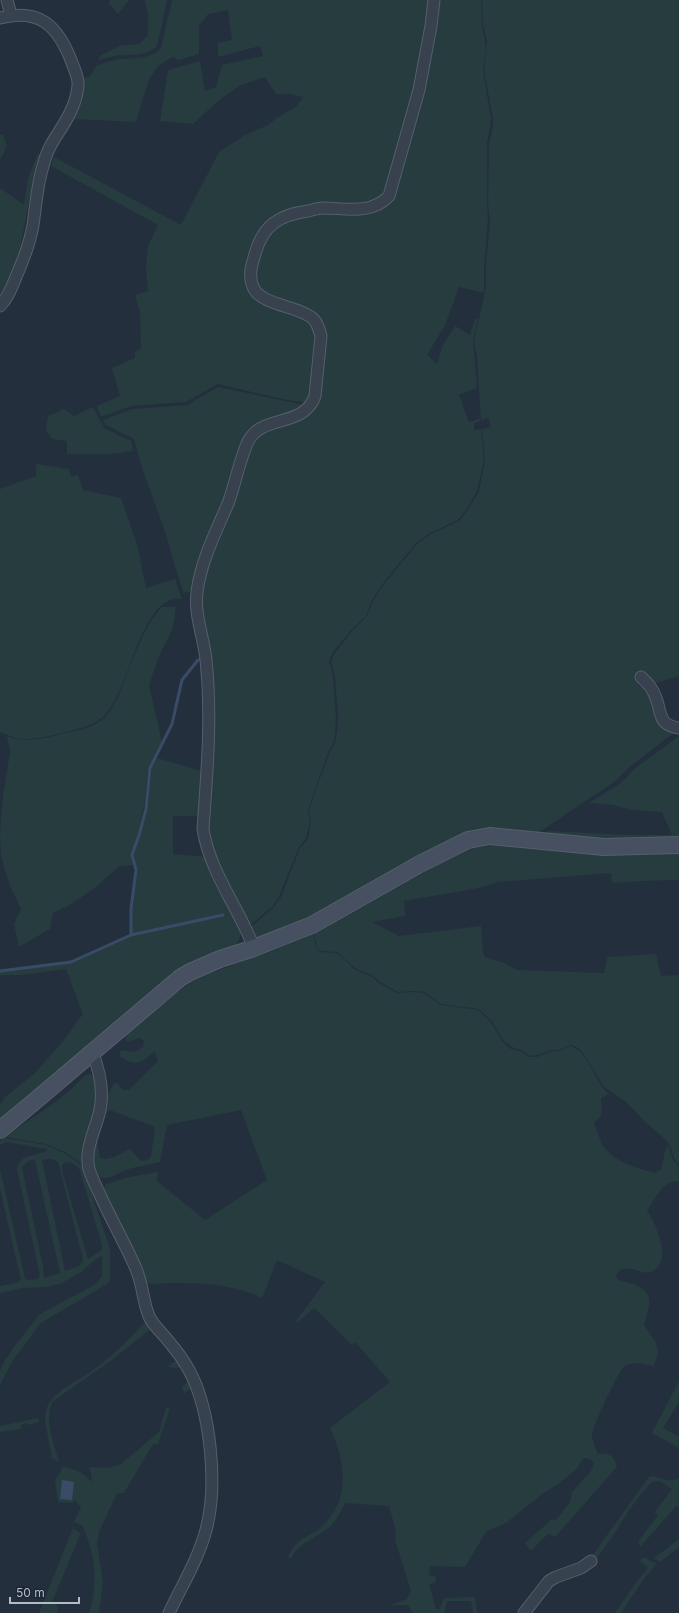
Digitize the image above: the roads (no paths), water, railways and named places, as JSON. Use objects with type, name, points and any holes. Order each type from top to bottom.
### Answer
[{"type":"main road","points":[[0,1130],[180,978],[220,959],[254,948],[312,925],[420,864],[468,840],[490,836],[604,847],[679,845]]},
{"type":"street","points":[[7,0],[11,15]]},
{"type":"street","points":[[254,948],[247,930],[211,861],[203,830],[209,747],[208,700],[206,659],[198,618],[197,593],[205,561],[229,498],[250,436],[264,426],[295,417],[309,409],[312,404],[315,396],[321,336],[319,328],[311,317],[263,297],[256,292],[251,283],[250,275],[261,237],[275,221],[286,215],[321,208],[367,209],[378,206],[389,196],[419,90],[431,26],[434,0]]},
{"type":"street","points":[[0,18],[11,15],[24,15],[43,21],[53,28],[60,36],[66,47],[77,76],[78,87],[70,114],[64,126],[51,144],[43,166],[33,227],[23,261],[10,292],[0,306]]},
{"type":"street","points":[[641,677],[653,690],[661,716],[665,723],[672,727],[679,728]]},
{"type":"street","points":[[92,1052],[99,1068],[102,1084],[102,1096],[100,1111],[89,1150],[89,1168],[113,1223],[134,1264],[140,1280],[147,1313],[151,1320],[172,1344],[190,1372],[199,1399],[208,1436],[212,1475],[208,1518],[198,1554],[169,1613]]},
{"type":"street","points":[[524,1613],[550,1581],[556,1577],[581,1568],[591,1561]]},
{"type":"water","points":[[62,1480],[74,1482],[72,1500],[60,1499]]},
{"type":"waterway","points":[[131,935],[131,909],[136,870],[132,855],[146,809],[150,768],[172,724],[182,680],[198,660]]},
{"type":"waterway","points":[[0,971],[71,962],[131,935],[223,915]]}]
